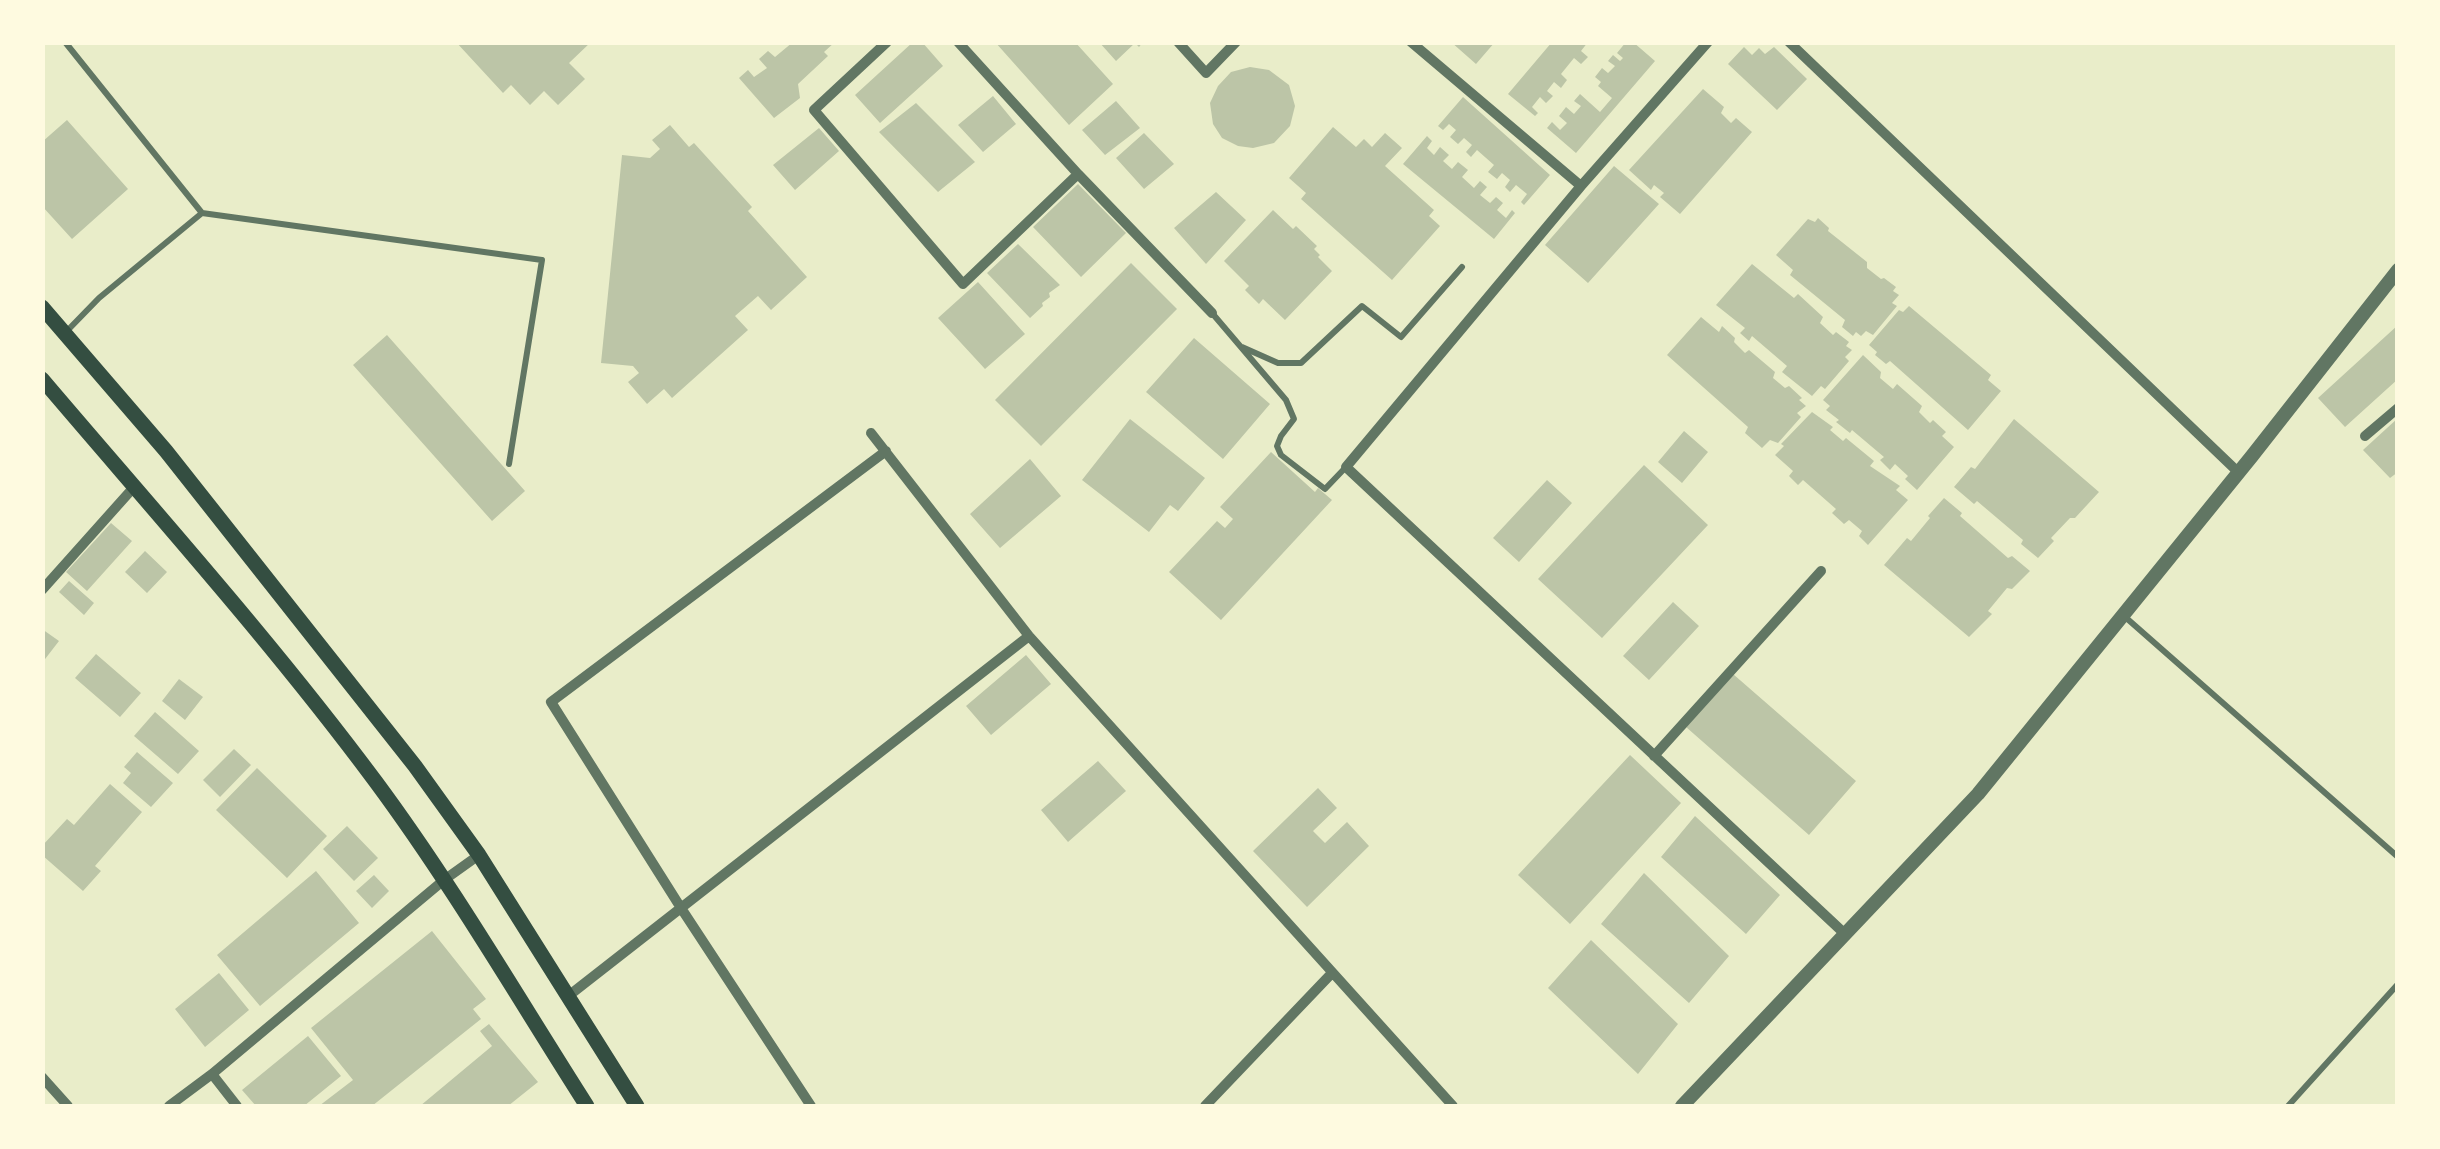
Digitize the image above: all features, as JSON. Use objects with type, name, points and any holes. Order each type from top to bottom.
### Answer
[{"type":"main road","points":[[42,307],[166,451],[404,750],[478,856],[637,1106]]},
{"type":"main road","points":[[42,379],[286,667],[377,784],[444,880],[587,1106]]},
{"type":"street","points":[[886,42],[814,110],[962,284],[1078,174]]},
{"type":"street","points":[[958,42],[1212,313]]},
{"type":"street","points":[[1178,42],[1206,73],[1236,42]]},
{"type":"street","points":[[1411,42],[1581,186]]},
{"type":"street","points":[[1708,42],[1581,186],[1346,467],[1845,934]]},
{"type":"street","points":[[1789,42],[2238,472]]},
{"type":"street","points":[[1682,1106],[1978,794],[2398,270]]},
{"type":"street","points":[[2364,436],[2398,408]]},
{"type":"street","points":[[871,433],[1028,636],[1453,1106]]},
{"type":"street","points":[[811,1106],[551,702],[886,451]]},
{"type":"street","points":[[42,590],[134,487]]},
{"type":"street","points":[[1654,756],[1820,571]]},
{"type":"street","points":[[567,997],[1028,636]]},
{"type":"street","points":[[169,1106],[478,856]]},
{"type":"street","points":[[1205,1106],[1332,973]]},
{"type":"street","points":[[212,1074],[237,1106]]},
{"type":"street","points":[[42,1077],[68,1106]]},
{"type":"lane","points":[[64,42],[202,213],[542,260],[509,464]]},
{"type":"lane","points":[[65,333],[99,298],[202,213]]},
{"type":"lane","points":[[1242,347],[1278,363],[1301,363],[1362,306],[1401,338],[1462,267]]},
{"type":"lane","points":[[1212,313],[1292,411],[1294,419],[1277,446],[1281,455],[1325,489],[1346,467]]},
{"type":"lane","points":[[2123,615],[2398,857]]},
{"type":"lane","points":[[2288,1106],[2398,984]]},
{"type":"building","points":[[456,42],[591,42],[569,63],[585,79],[558,105],[544,91],[530,105],[511,85],[503,93]]},
{"type":"building","points":[[793,42],[835,42],[824,52],[828,56],[798,84],[800,98],[774,118],[739,78],[748,70],[754,77],[767,68],[759,59],[768,51],[775,57]]},
{"type":"building","points":[[913,42],[922,42],[943,66],[880,123],[855,95]]},
{"type":"building","points":[[995,42],[1075,42],[1113,84],[1069,125]]},
{"type":"building","points":[[1099,42],[1143,42],[1139,47],[1135,43],[1116,61]]},
{"type":"building","points":[[1451,42],[1495,42],[1476,64]]},
{"type":"building","points":[[1552,42],[1588,42],[1581,51],[1588,57],[1581,64],[1574,58],[1561,74],[1567,80],[1561,88],[1554,82],[1547,91],[1553,96],[1546,103],[1540,97],[1532,107],[1538,113],[1535,116],[1508,94]]},
{"type":"building","points":[[1626,42],[1633,42],[1655,61],[1576,153],[1547,128],[1552,122],[1560,130],[1567,123],[1559,116],[1566,107],[1574,114],[1581,106],[1574,101],[1580,94],[1600,112],[1612,98],[1598,86],[1601,82],[1595,77],[1602,68],[1608,73],[1615,66],[1608,61],[1613,55],[1620,61],[1623,58],[1617,53]]},
{"type":"building","points":[[1744,47],[1752,55],[1759,48],[1765,54],[1774,47],[1807,79],[1777,110],[1728,64]]},
{"type":"building","points":[[1250,67],[1269,70],[1289,85],[1295,106],[1290,126],[1274,143],[1253,148],[1222,138],[1213,124],[1210,103],[1231,72]]},
{"type":"building","points":[[1703,89],[1724,107],[1721,113],[1731,123],[1736,118],[1752,132],[1680,214],[1660,197],[1664,193],[1654,185],[1651,190],[1629,170]]},
{"type":"building","points":[[993,96],[1016,124],[983,152],[958,125]]},
{"type":"building","points":[[1463,97],[1550,175],[1524,205],[1521,202],[1527,194],[1516,185],[1510,192],[1505,187],[1510,180],[1502,173],[1497,179],[1488,172],[1494,165],[1477,150],[1471,157],[1466,152],[1472,145],[1464,138],[1458,144],[1450,137],[1456,130],[1449,124],[1443,130],[1438,126]]},
{"type":"building","points":[[1116,101],[1140,128],[1105,155],[1082,130]]},
{"type":"building","points":[[916,103],[975,162],[938,192],[879,132]]},
{"type":"building","points":[[67,120],[128,189],[72,239],[42,206],[42,142]]},
{"type":"building","points":[[670,125],[689,147],[694,143],[752,207],[748,211],[807,277],[771,310],[758,296],[735,316],[748,330],[672,398],[664,389],[647,404],[628,382],[639,373],[633,366],[601,363],[622,155],[650,158],[660,149],[652,140]]},
{"type":"building","points":[[1333,127],[1356,147],[1364,139],[1372,147],[1385,133],[1402,148],[1385,166],[1434,210],[1429,216],[1440,226],[1392,280],[1301,199],[1306,193],[1289,178]]},
{"type":"building","points":[[819,128],[839,151],[795,190],[773,165]]},
{"type":"building","points":[[1144,133],[1174,164],[1144,189],[1116,158]]},
{"type":"building","points":[[1427,136],[1432,141],[1427,148],[1434,155],[1440,147],[1449,155],[1443,161],[1452,169],[1458,162],[1468,170],[1462,177],[1474,188],[1480,181],[1487,187],[1480,195],[1490,203],[1496,197],[1503,203],[1497,210],[1506,218],[1512,210],[1515,213],[1494,239],[1403,164]]},
{"type":"building","points":[[1614,166],[1659,204],[1588,283],[1545,245]]},
{"type":"building","points":[[1078,184],[1126,233],[1081,277],[1033,227]]},
{"type":"building","points":[[1216,192],[1246,220],[1206,264],[1174,228]]},
{"type":"building","points":[[1273,210],[1317,246],[1314,249],[1318,257],[1332,271],[1285,320],[1263,299],[1259,304],[1245,290],[1249,286],[1224,261]]},
{"type":"building","points":[[1818,218],[1867,262],[1867,268],[1896,287],[1893,291],[1899,295],[1892,303],[1897,306],[1873,335],[1866,331],[1853,336],[1842,327],[1845,320],[1790,275],[1793,270],[1776,255],[1808,219],[1815,222]]},
{"type":"building","points":[[1018,244],[1060,285],[1030,318],[987,273]]},
{"type":"building","points":[[1131,263],[1177,309],[1041,446],[995,400]]},
{"type":"building","points":[[1752,264],[1794,298],[1798,294],[1823,317],[1820,323],[1849,342],[1846,346],[1852,350],[1845,357],[1849,361],[1825,389],[1821,386],[1812,396],[1782,372],[1787,366],[1752,336],[1749,341],[1740,333],[1745,328],[1716,305]]},
{"type":"building","points":[[978,282],[1025,334],[985,369],[938,318]]},
{"type":"building","points":[[1909,306],[1991,375],[1988,380],[2001,391],[1968,430],[1890,361],[1886,364],[1875,355],[1877,352],[1869,345],[1899,310],[1903,312]]},
{"type":"building","points":[[1701,317],[1719,332],[1722,326],[1745,353],[1749,350],[1775,372],[1773,378],[1802,398],[1799,400],[1806,406],[1797,413],[1801,417],[1778,443],[1770,440],[1762,448],[1745,433],[1748,427],[1667,355]]},
{"type":"building","points":[[2398,325],[2398,379],[2345,427],[2318,398]]},
{"type":"building","points":[[387,335],[525,491],[492,521],[353,365]]},
{"type":"building","points":[[1194,338],[1270,404],[1223,459],[1146,392]]},
{"type":"building","points":[[1863,355],[1881,372],[1880,378],[1893,389],[1897,384],[1922,406],[1919,412],[1946,432],[1942,436],[1954,447],[1917,490],[1895,464],[1890,470],[1880,460],[1884,457],[1836,422],[1839,420],[1826,410],[1830,406],[1823,400]]},
{"type":"building","points":[[1812,412],[1833,427],[1830,430],[1843,441],[1846,438],[1874,461],[1870,466],[1900,486],[1896,490],[1908,500],[1868,545],[1859,536],[1862,531],[1849,520],[1844,524],[1832,513],[1836,509],[1803,480],[1798,485],[1789,476],[1793,471],[1775,455]]},
{"type":"building","points":[[2398,418],[2398,472],[2390,478],[2363,450]]},
{"type":"building","points":[[1130,419],[1205,478],[1178,511],[1170,505],[1149,532],[1082,480]]},
{"type":"building","points":[[2014,419],[2099,492],[2051,538],[2054,541],[2038,558],[1977,501],[1974,504],[1954,487],[1971,467],[1975,469]]},
{"type":"building","points":[[1684,431],[1708,452],[1682,483],[1658,462]]},
{"type":"building","points":[[1271,452],[1315,492],[1318,488],[1332,500],[1221,620],[1169,572],[1217,521],[1225,528],[1233,519],[1220,507]]},
{"type":"building","points":[[1030,459],[1061,496],[1000,548],[970,514]]},
{"type":"building","points":[[1644,465],[1708,525],[1602,638],[1538,579]]},
{"type":"building","points":[[1547,480],[1572,503],[1519,562],[1493,538]]},
{"type":"building","points":[[1944,498],[2008,558],[2012,556],[2030,571],[2012,589],[2007,588],[1988,611],[1992,614],[1969,637],[1884,565],[1907,538],[1911,541]]},
{"type":"building","points":[[111,523],[132,541],[87,591],[66,572]]},
{"type":"building","points":[[145,551],[167,572],[147,593],[125,572]]},
{"type":"building","points":[[69,581],[94,603],[84,615],[59,592]]},
{"type":"building","points":[[1673,602],[1699,626],[1649,680],[1623,656]]},
{"type":"building","points":[[42,629],[59,641],[42,663]]},
{"type":"building","points":[[96,654],[141,693],[120,717],[75,678]]},
{"type":"building","points":[[1026,655],[1051,684],[991,735],[966,706]]},
{"type":"building","points":[[1733,674],[1856,781],[1809,835],[1686,727]]},
{"type":"building","points":[[179,679],[203,697],[185,720],[162,701]]},
{"type":"building","points":[[155,712],[199,751],[178,774],[134,736]]},
{"type":"building","points":[[234,749],[251,765],[220,797],[203,780]]},
{"type":"building","points":[[137,752],[173,783],[151,807],[123,783],[131,773],[124,767]]},
{"type":"building","points":[[1630,755],[1681,803],[1570,924],[1518,875]]},
{"type":"building","points":[[1098,761],[1126,791],[1068,842],[1041,810]]},
{"type":"building","points":[[257,768],[327,836],[287,878],[216,810]]},
{"type":"building","points":[[110,784],[142,812],[95,866],[101,871],[83,891],[42,855],[42,846],[67,819],[74,825]]},
{"type":"building","points":[[1318,788],[1337,808],[1313,831],[1325,843],[1347,822],[1369,846],[1307,907],[1253,851]]},
{"type":"building","points":[[1695,816],[1780,895],[1746,934],[1661,857]]},
{"type":"building","points":[[347,826],[378,858],[354,881],[323,849]]},
{"type":"building","points":[[316,871],[359,923],[260,1006],[217,955]]},
{"type":"building","points":[[1644,873],[1729,956],[1689,1003],[1601,924]]},
{"type":"building","points":[[374,875],[389,891],[372,908],[356,891]]},
{"type":"building","points":[[432,931],[486,999],[473,1009],[481,1019],[372,1106],[319,1106],[353,1080],[311,1028]]},
{"type":"building","points":[[1591,940],[1678,1024],[1638,1074],[1548,988]]},
{"type":"building","points":[[219,973],[249,1010],[205,1047],[175,1009]]},
{"type":"building","points":[[489,1024],[538,1082],[508,1106],[420,1106],[492,1046],[480,1031]]},
{"type":"building","points":[[308,1036],[341,1076],[304,1106],[256,1106],[242,1090]]}]
